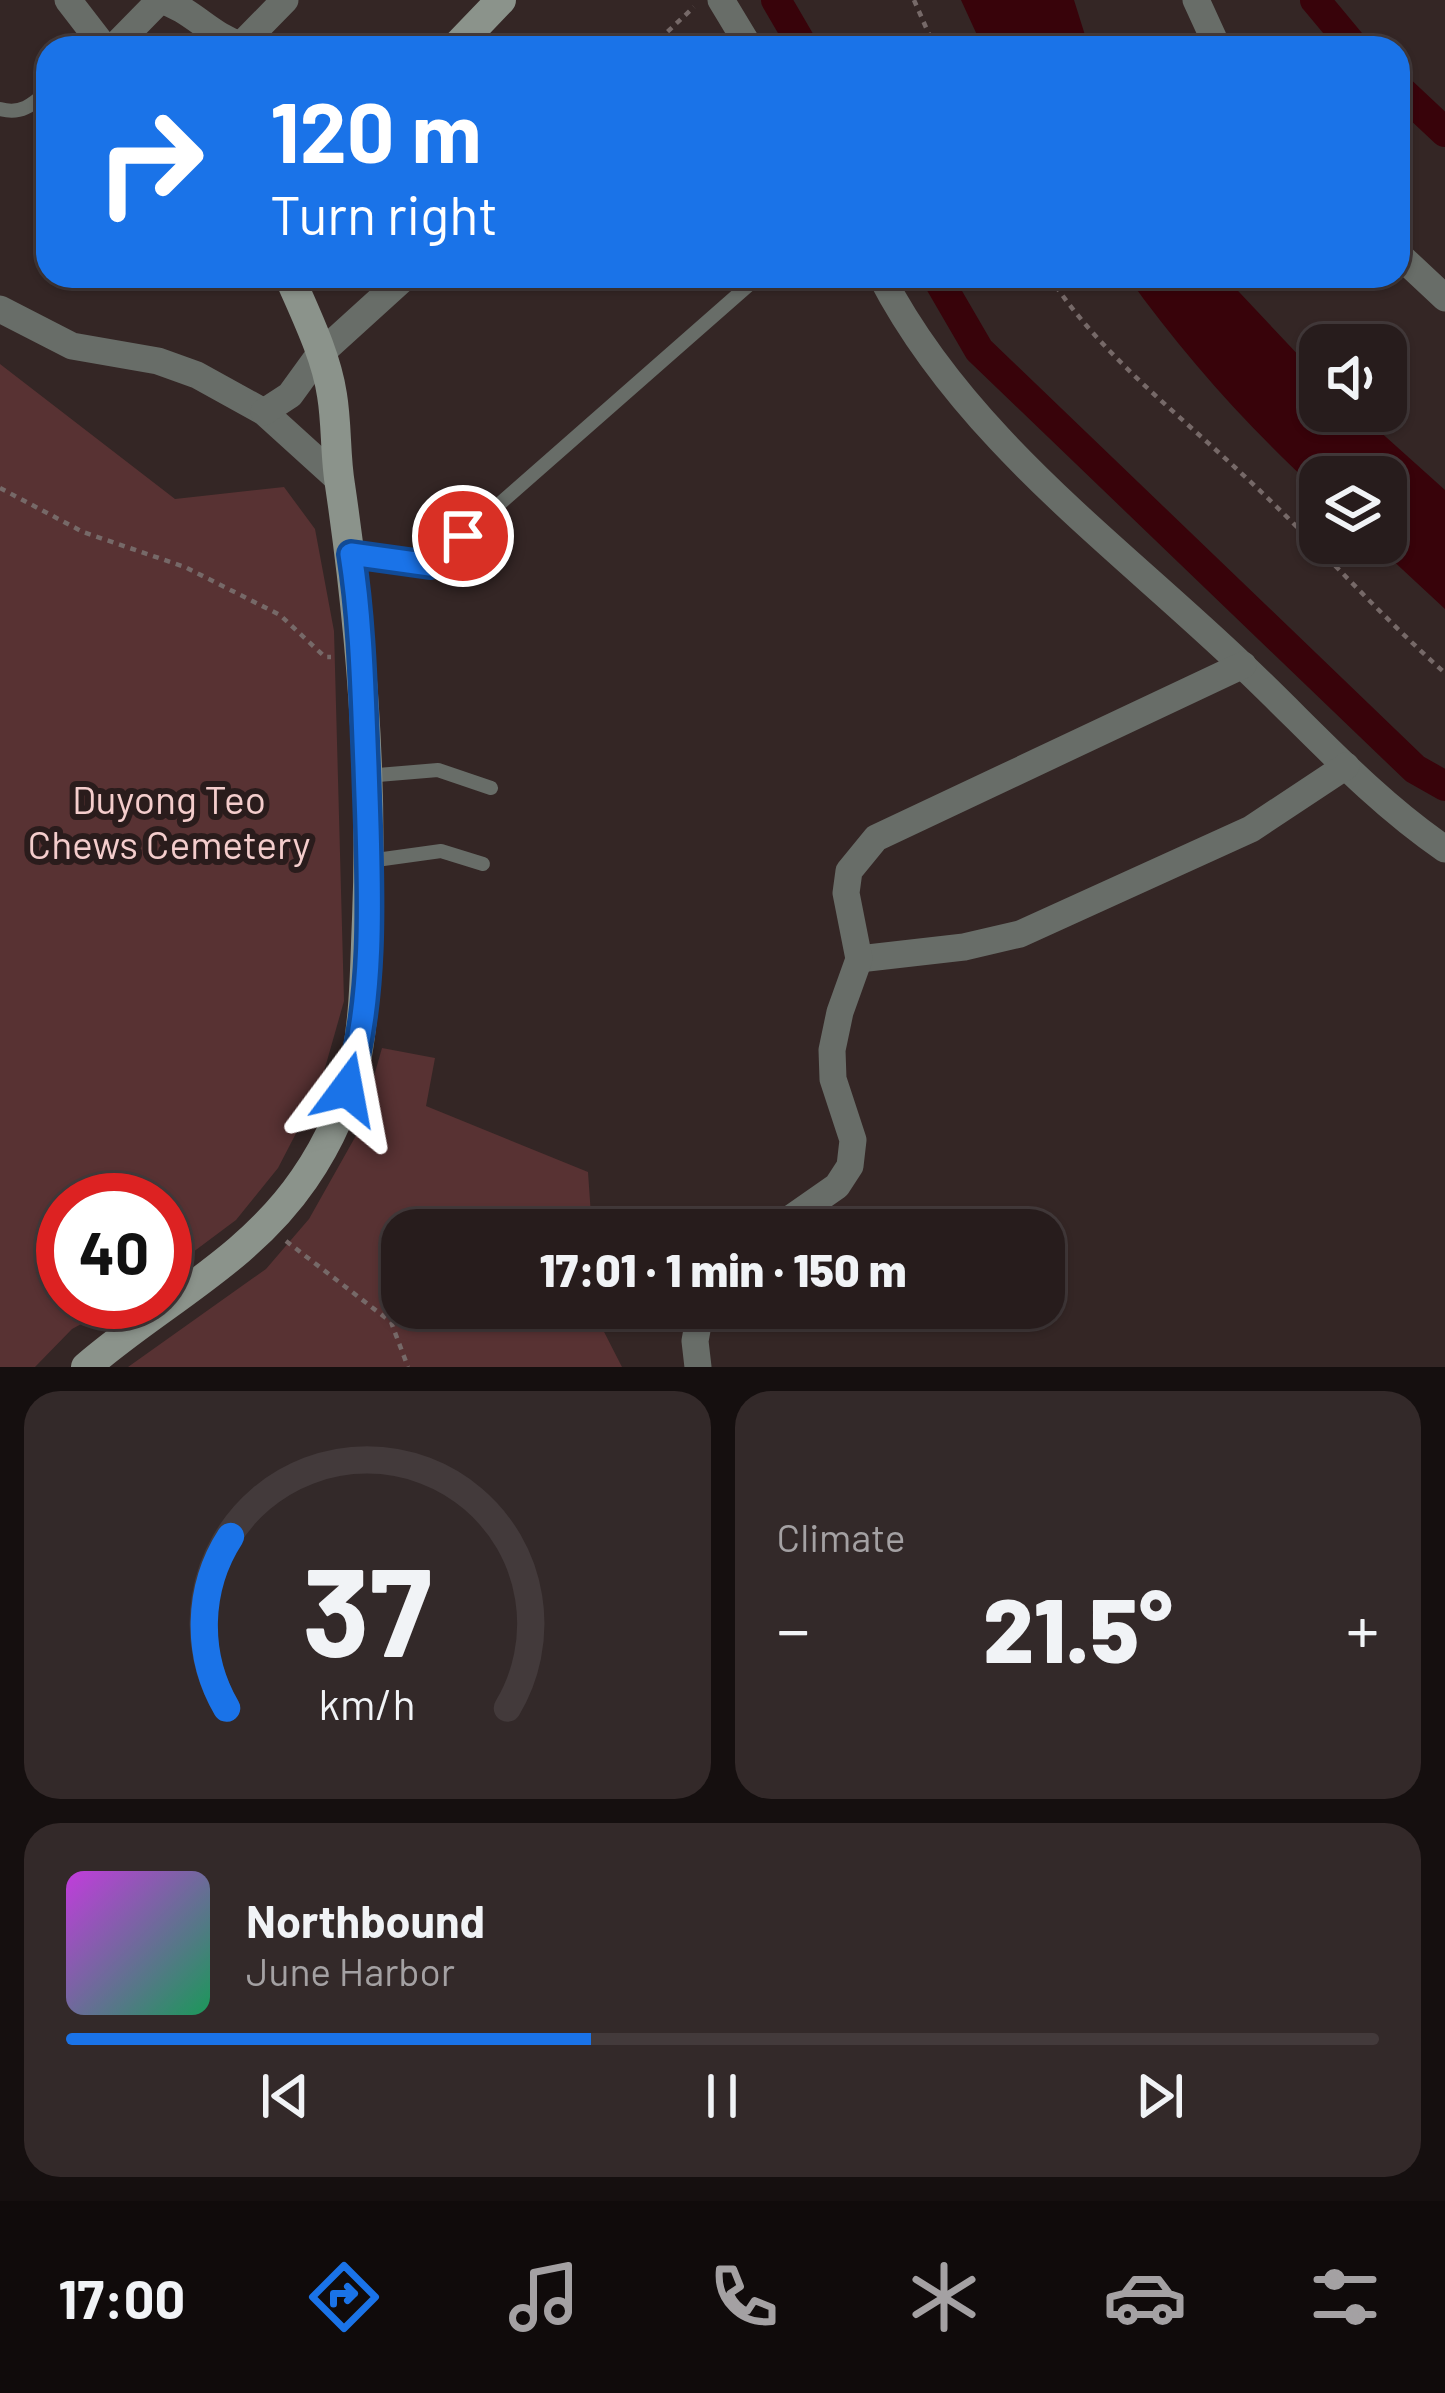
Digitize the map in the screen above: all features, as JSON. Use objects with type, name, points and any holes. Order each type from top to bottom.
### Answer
[{"type":"street","points":[[68,0],[96,36]]},
{"type":"street","points":[[117,36],[160,0],[184,7],[216,36]]},
{"type":"street","points":[[250,36],[285,0]]},
{"type":"street","points":[[466,36],[501,0]]},
{"type":"street","points":[[721,0],[743,36]]},
{"type":"street","points":[[1196,0],[1212,36]]},
{"type":"street","points":[[1410,265],[1445,298]]},
{"type":"street","points":[[86,1367],[268,1227],[307,1176],[336,1120],[357,1058],[369,861],[360,656],[332,391],[294,288]]},
{"type":"street","points":[[264,412],[290,395],[319,355],[393,288]]},
{"type":"street","points":[[888,288],[916,336],[985,425],[1243,665],[1379,800],[1445,849]]},
{"type":"street","points":[[0,309],[72,346],[158,361],[196,375],[264,412],[339,480]]},
{"type":"street","points":[[804,1209],[836,1186],[850,1166],[853,1140],[833,1079],[832,1050],[860,959],[846,893],[849,871],[876,838],[1243,665]]},
{"type":"street","points":[[860,959],[964,947],[1021,934],[1251,829],[1346,766]]},
{"type":"street","points":[[697,1329],[698,1367]]},
{"type":"lane","points":[[0,109],[14,113],[36,102]]},
{"type":"lane","points":[[351,554],[430,565],[745,288]]},
{"type":"lane","points":[[366,776],[438,770],[491,788]]},
{"type":"lane","points":[[369,861],[441,850],[483,864]]},
{"type":"path","points":[[663,36],[701,0]]},
{"type":"path","points":[[914,0],[930,36]]},
{"type":"path","points":[[1057,288],[1121,365],[1243,474],[1445,673]]},
{"type":"path","points":[[0,488],[82,532],[185,567],[280,615],[325,658],[360,656]]},
{"type":"path","points":[[268,1227],[391,1322],[408,1367]]},
{"type":"green space","name":"Duyong Teo Chews Cemetery","points":[[0,364],[175,499],[284,487],[315,529],[334,631],[344,1001],[319,1089],[278,1168],[236,1220],[192,1253],[192,1173],[36,1173],[36,1329],[72,1329],[35,1367],[0,1367]]},
{"type":"green space","points":[[382,1048],[435,1058],[426,1106],[588,1172],[591,1209],[381,1209],[381,1329],[603,1329],[622,1367],[128,1367],[182,1329],[192,1329],[192,1322],[266,1269],[309,1219],[358,1132]]},
{"type":"shaded area","points":[[961,0],[1074,0],[1085,36],[978,36]]},
{"type":"shaded area","points":[[1136,288],[1235,288],[1299,356],[1299,432],[1380,432],[1445,490],[1445,609],[1397,564],[1407,564],[1407,456],[1299,456],[1299,473],[1218,390]]},
{"type":"waterway","points":[[776,0],[797,36]]},
{"type":"waterway","points":[[1315,0],[1345,36]]},
{"type":"waterway","points":[[1410,99],[1445,132]]},
{"type":"waterway","points":[[943,288],[979,350],[1415,769],[1445,786]]},
{"type":"route","points":[[347,1089],[357,1058],[364,1000],[369,861],[362,680],[351,554],[430,565],[463,536]]}]
